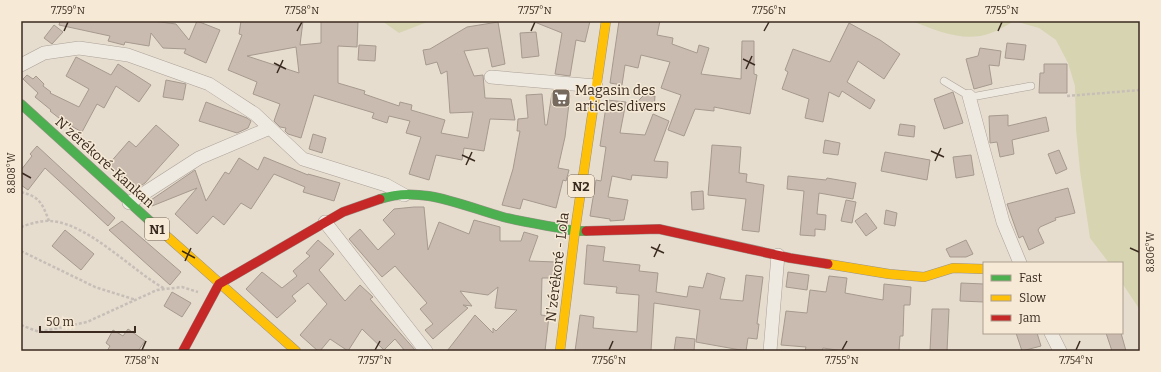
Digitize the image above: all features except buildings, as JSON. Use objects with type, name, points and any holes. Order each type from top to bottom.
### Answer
[{"type":"main road","name":"N'zérékoré - Lola","points":[[560,351],[574,231],[606,21]]},
{"type":"main road","name":"N'zérékoré-Kankan","points":[[21,104],[219,284],[296,351]]},
{"type":"main road","points":[[183,351],[219,284],[344,212],[390,196],[434,196],[504,217],[574,231],[604,232],[659,229],[778,255],[889,274],[924,277],[953,268],[983,269]]},
{"type":"street","points":[[21,65],[44,53],[79,48],[128,55],[209,84],[255,114],[303,159],[386,185],[405,196]]},
{"type":"street","points":[[491,77],[596,86]]},
{"type":"street","points":[[969,96],[1003,222],[1020,262]]},
{"type":"street","points":[[129,203],[199,158],[270,128]]},
{"type":"street","points":[[325,222],[426,351]]},
{"type":"street","points":[[770,351],[778,255]]},
{"type":"street","points":[[1052,334],[1060,351]]},
{"type":"lane","points":[[944,81],[969,96],[977,96],[1031,86]]},
{"type":"path","points":[[1067,96],[1140,90]]},
{"type":"path","points":[[21,192],[33,195],[42,202],[49,221]]},
{"type":"path","points":[[21,227],[49,221],[66,224],[87,234],[148,280],[165,289]]},
{"type":"path","points":[[21,251],[95,287],[136,300]]},
{"type":"path","points":[[21,325],[39,332],[87,322],[157,290],[182,287],[211,297]]},
{"type":"shaded area","points":[[382,21],[430,21],[399,33]]},
{"type":"shaded area","points":[[912,21],[1014,21],[991,33],[971,37],[941,32]]},
{"type":"shaded area","points":[[1014,21],[1140,21],[1140,310],[1123,284],[1123,262],[1108,262],[1090,238],[1080,171],[1076,129],[1075,86],[1068,63],[1056,40],[1039,28]]},
{"type":"traffic: fast","points":[[21,104],[152,223]]},
{"type":"traffic: fast","points":[[380,199],[395,195],[411,194],[426,196],[457,203],[512,219],[575,231],[586,231]]},
{"type":"traffic: slow","points":[[560,351],[575,231],[606,21]]},
{"type":"traffic: slow","points":[[152,223],[296,351]]},
{"type":"traffic: slow","points":[[828,264],[889,274],[924,277],[953,268],[983,269]]},
{"type":"traffic: jam","points":[[183,351],[219,284],[343,212],[380,199]]},
{"type":"traffic: jam","points":[[586,231],[659,229],[790,258],[828,264]]},
{"type":"place","name":"Magasin des articles divers","points":[[561,98]]}]
